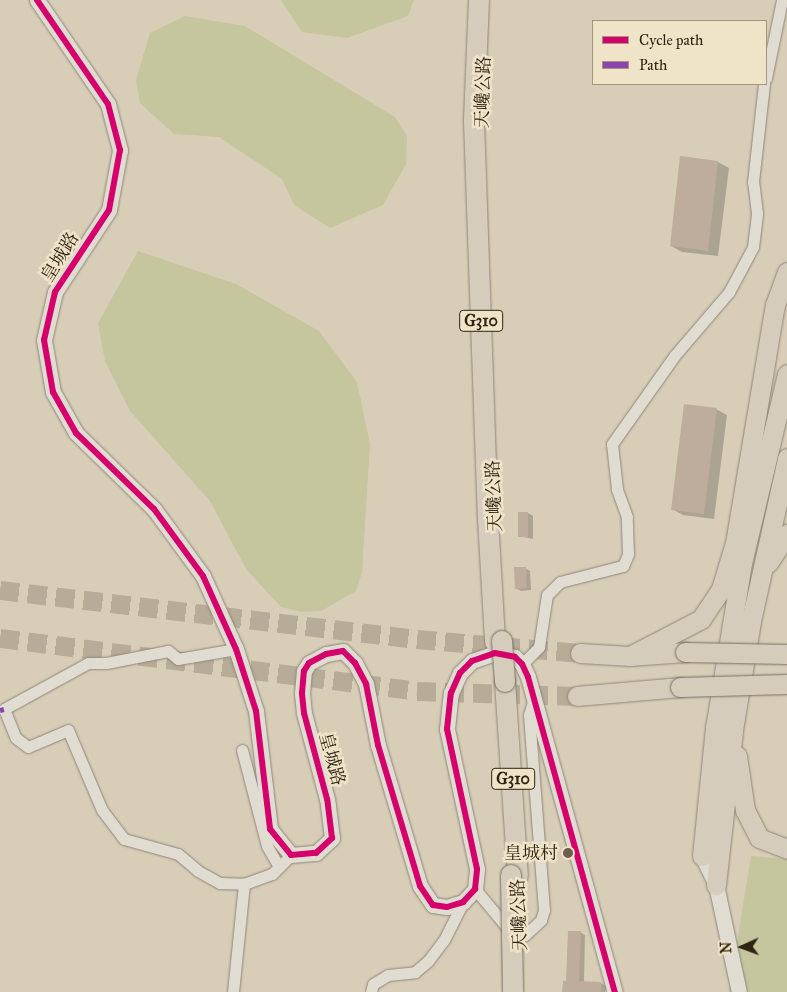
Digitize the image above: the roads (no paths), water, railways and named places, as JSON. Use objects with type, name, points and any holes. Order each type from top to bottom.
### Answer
[{"type":"highway","name":"天巉公路","points":[[479,0],[474,121],[488,519],[501,682],[521,992]]},
{"type":"highway","name":"天巉公路","points":[[487,0],[481,121],[498,642]]},
{"type":"highway","name":"天巉公路","points":[[513,992],[514,876]]},
{"type":"main road","points":[[630,656],[701,619],[721,589],[735,544],[775,305],[787,272]]},
{"type":"main road","points":[[716,884],[724,729],[742,563],[787,374]]},
{"type":"main road","points":[[702,856],[724,729],[787,458]]},
{"type":"main road","points":[[761,575],[787,534]]},
{"type":"main road","points":[[580,653],[630,656],[685,652],[787,654]]},
{"type":"main road","points":[[577,696],[680,687],[787,684]]},
{"type":"main road","points":[[724,729],[745,810],[759,838],[787,849]]},
{"type":"street","name":"皇城路","points":[[38,0],[108,104],[120,150],[109,210],[55,292],[44,340],[53,392],[76,433],[154,509],[203,576],[236,649],[256,711],[270,829],[291,855],[316,853],[332,838],[327,799],[304,713],[302,693],[304,671],[309,663],[326,654],[343,651],[354,662],[366,684],[378,745],[420,886],[433,905],[447,907],[463,902]]},
{"type":"street","points":[[767,73],[782,0]]},
{"type":"street","points":[[522,664],[539,647],[547,594],[560,582],[623,566],[628,554],[626,517],[617,489],[612,444],[675,354],[729,292],[753,247],[758,212],[753,182],[764,85]]},
{"type":"street","points":[[236,649],[178,659],[168,651],[106,663],[88,663],[4,709],[16,738],[28,746],[68,730],[102,810],[124,839],[178,854],[198,871],[220,882],[244,884],[272,874],[291,855]]},
{"type":"street","points":[[371,992],[373,984],[380,980],[415,972],[428,961],[444,940],[463,902],[475,889],[477,869],[447,730],[451,693],[460,673],[472,661],[495,653],[514,657],[522,664],[615,992]]},
{"type":"street","points":[[475,889],[515,937],[530,932],[541,920],[544,910],[529,715],[534,702]]},
{"type":"street","points":[[242,750],[267,846],[279,867]]},
{"type":"street","points":[[702,856],[716,884],[739,992]]},
{"type":"street","points":[[233,992],[244,884]]},
{"type":"tunnel","points":[[0,590],[417,639],[580,653]]},
{"type":"tunnel","points":[[0,638],[417,691],[577,696]]},
{"type":"place","name":"皇城村","points":[[568,853]]}]
